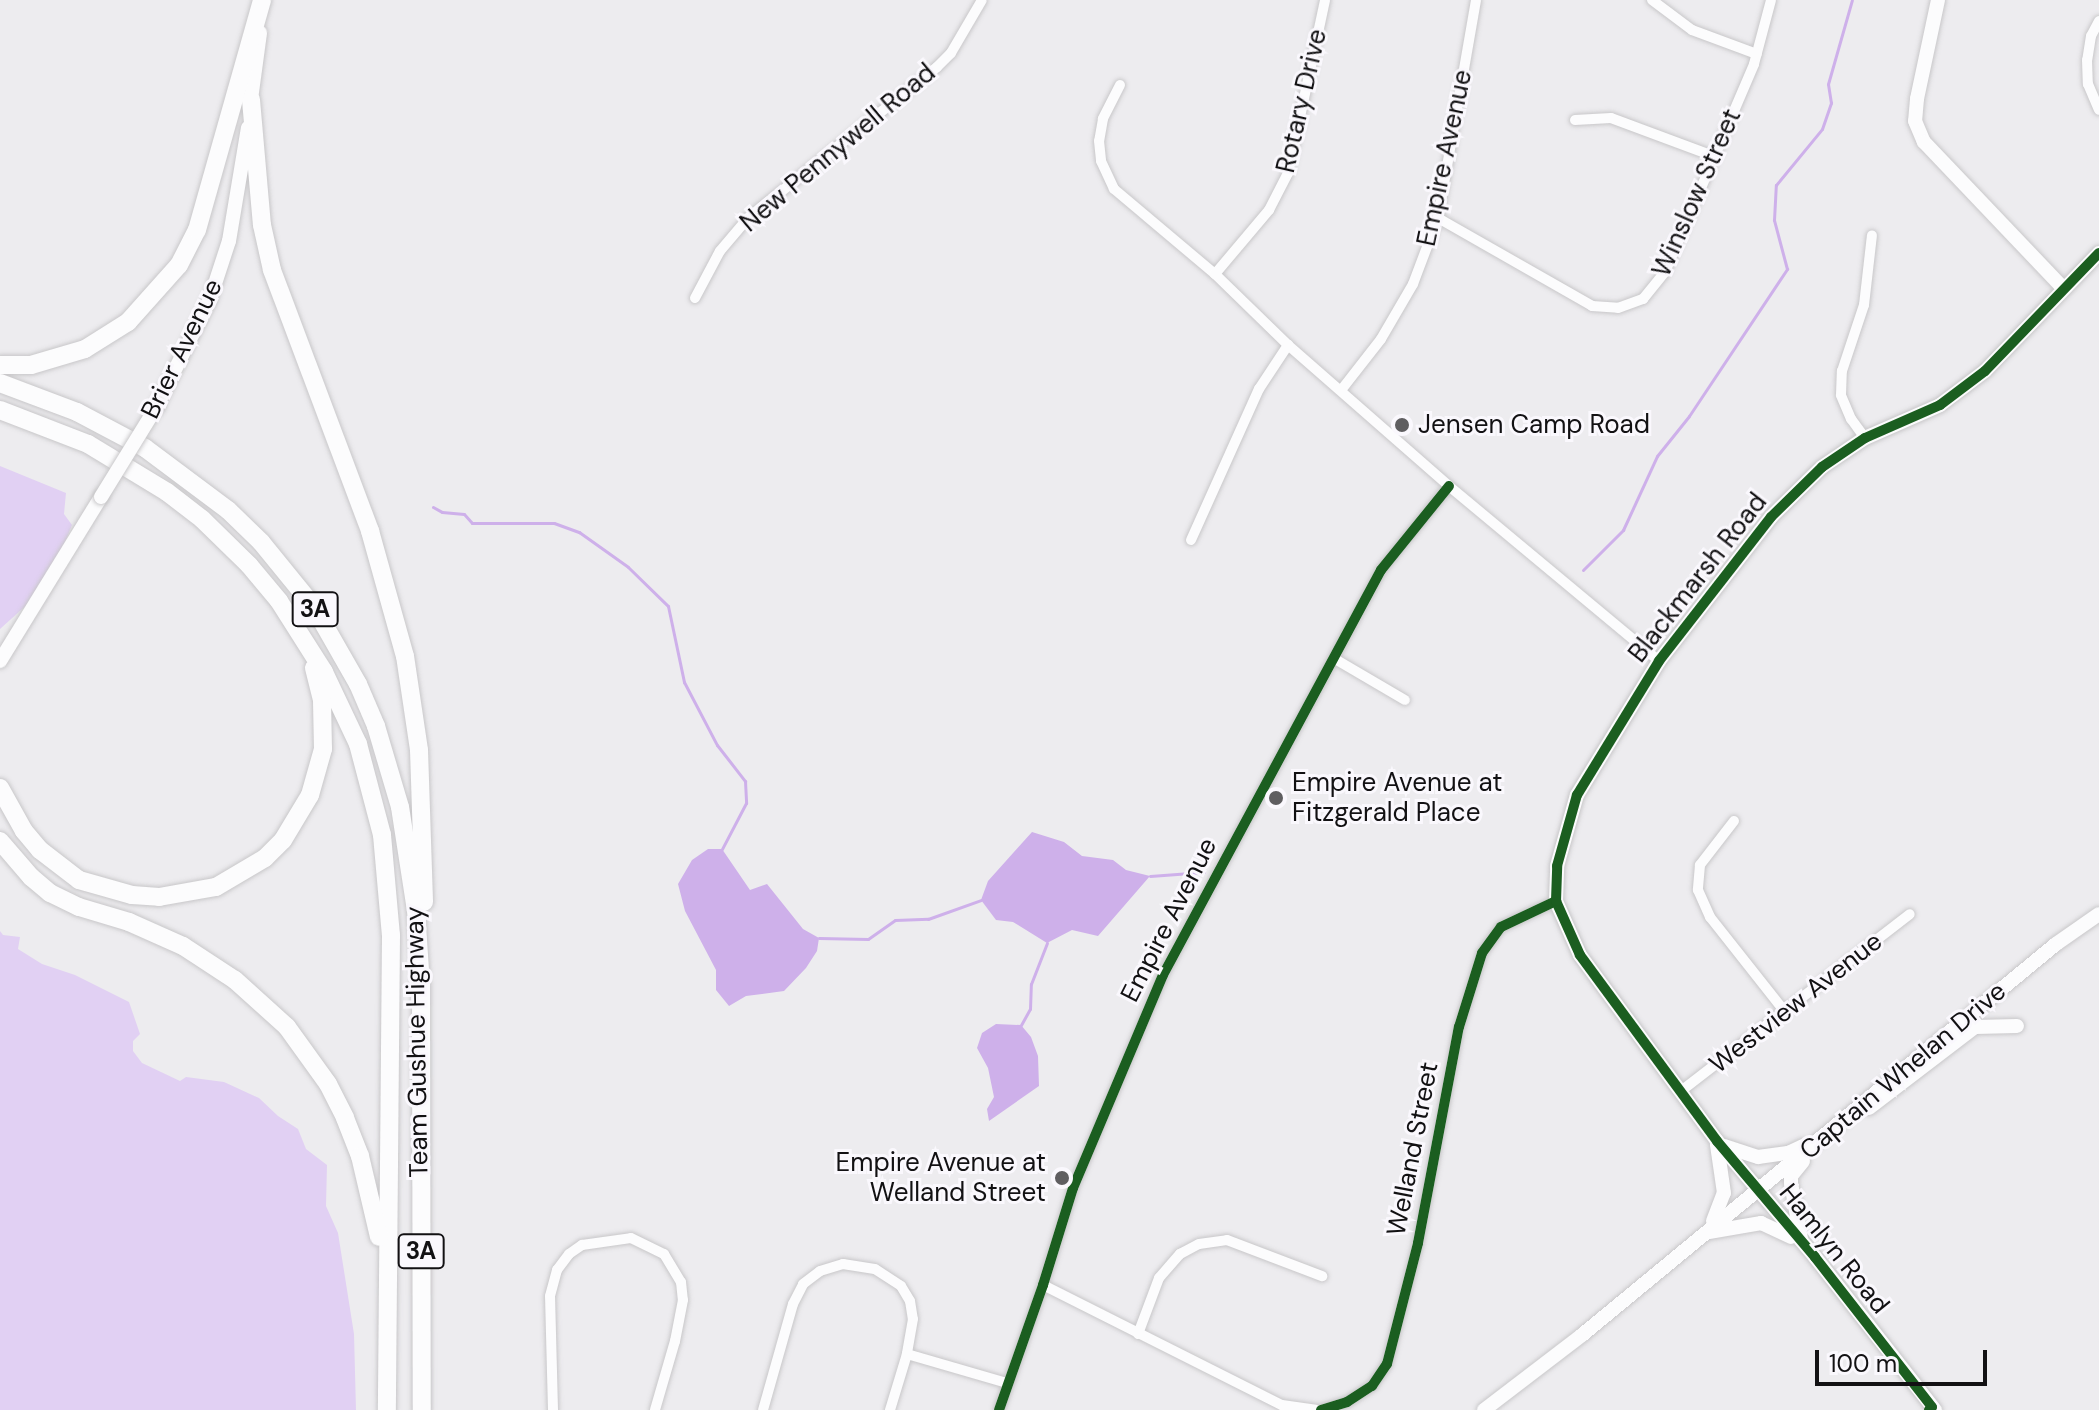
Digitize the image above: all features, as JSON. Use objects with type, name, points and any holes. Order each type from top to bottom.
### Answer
[{"type":"highway","points":[[0,365],[31,365],[85,349],[128,322],[179,265],[197,230],[263,0]]},
{"type":"highway","points":[[251,100],[262,225],[272,270],[370,531],[393,609],[413,700],[424,824],[421,985]]},
{"type":"highway","name":"Team Gushue Highway","points":[[0,383],[89,418],[145,448],[186,475],[261,542],[314,607],[358,684],[389,763],[408,853],[421,985],[422,1410]]},
{"type":"highway","name":"Team Gushue Highway","points":[[0,410],[88,444],[167,492],[202,519],[249,565],[303,639],[341,705],[358,744],[373,789],[384,847],[391,935],[387,1410]]},
{"type":"highway","points":[[0,788],[24,831],[40,850],[79,880],[132,895],[159,897],[188,895],[230,880],[265,858],[283,840],[310,795],[318,772],[323,749],[322,700],[303,639]]},
{"type":"highway","points":[[0,841],[31,877],[50,893],[183,946],[235,980],[287,1027],[328,1084],[360,1156],[373,1201],[387,1287]]},
{"type":"main road","name":"Brier Avenue","points":[[0,661],[157,406],[210,299],[229,241],[240,190],[263,0]]},
{"type":"main road","points":[[1938,0],[1917,99],[1915,121],[1924,142],[2063,288]]},
{"type":"main road","name":"Blackmarsh Road","points":[[1758,1191],[1717,1141],[1580,955],[1556,901],[1557,866],[1577,795],[1659,661],[1771,517],[1822,467],[1865,438],[1940,405],[1985,371],[2099,253]]},
{"type":"main road","name":"Captain Whelan Drive","points":[[1484,1410],[1582,1335],[2056,944],[2099,914]]},
{"type":"main road","points":[[1857,1108],[1871,1108],[1975,1027],[2017,1026]]},
{"type":"main road","points":[[1703,1233],[1716,1218],[1723,1200],[1717,1141],[1758,1157],[1788,1153],[1824,1136]]},
{"type":"main road","points":[[1802,1244],[1791,1176],[1824,1136]]},
{"type":"main road","name":"Hamlyn Road","points":[[1758,1191],[1932,1409]]},
{"type":"main road","points":[[1703,1233],[1761,1223],[1802,1244]]},
{"type":"street","name":"New Pennywell Road","points":[[695,298],[720,251],[748,218],[937,67],[951,53],[982,0]]},
{"type":"street","name":"Rotary Drive","points":[[1215,274],[1269,210],[1288,173],[1325,0]]},
{"type":"street","name":"Empire Avenue","points":[[1342,389],[1381,339],[1413,284],[1438,218],[1476,0]]},
{"type":"street","points":[[1652,0],[1692,30],[1757,54]]},
{"type":"street","name":"Winslow Street","points":[[1438,218],[1586,303],[1618,308],[1643,299],[1661,279],[1757,54],[1771,0]]},
{"type":"street","points":[[2099,21],[2088,48],[2087,71],[2099,110]]},
{"type":"street","points":[[1120,85],[1103,119],[1099,141],[1106,176],[1128,203],[1215,274],[1288,345],[1342,389],[1449,486],[1659,661]]},
{"type":"street","points":[[1575,120],[1611,118],[1713,156]]},
{"type":"street","points":[[1865,438],[1851,419],[1841,395],[1842,371],[1864,305],[1872,235]]},
{"type":"street","points":[[1191,540],[1259,389],[1288,345]]},
{"type":"street","name":"Empire Avenue","points":[[999,1410],[1073,1188],[1163,975],[1381,570],[1449,486]]},
{"type":"street","points":[[1335,659],[1405,700]]},
{"type":"street","points":[[1734,821],[1700,865],[1698,890],[1710,917],[1785,1012]]},
{"type":"street","name":"Welland Street","points":[[1043,1285],[1282,1405],[1318,1410],[1347,1402],[1372,1386],[1387,1364],[1418,1243],[1459,1027],[1482,953],[1501,927],[1556,901]]},
{"type":"street","name":"Westview Avenue","points":[[1681,1091],[1910,914]]},
{"type":"street","points":[[553,1410],[550,1296],[557,1270],[569,1254],[582,1245],[631,1238],[664,1254],[681,1282],[683,1300],[675,1341],[655,1410]]},
{"type":"street","points":[[1138,1334],[1159,1278],[1180,1254],[1199,1244],[1227,1240],[1322,1276]]},
{"type":"street","points":[[763,1410],[793,1304],[803,1284],[820,1271],[843,1264],[875,1269],[901,1286],[910,1301],[913,1319],[907,1354],[890,1410]]},
{"type":"street","points":[[907,1354],[1007,1383]]},
{"type":"shaded area","points":[[0,466],[66,493],[64,514],[72,525],[57,561],[31,601],[0,629]]},
{"type":"shaded area","points":[[1032,832],[1064,842],[1082,856],[1113,860],[1126,870],[1150,876],[1098,936],[1072,930],[1047,943],[1013,922],[996,920],[981,900],[988,881]]},
{"type":"shaded area","points":[[708,849],[722,849],[750,890],[767,884],[803,929],[819,938],[817,951],[806,968],[784,991],[746,996],[729,1006],[716,990],[716,970],[685,911],[678,884],[692,860]]},
{"type":"shaded area","points":[[0,931],[3,935],[20,937],[18,949],[42,964],[75,975],[129,1002],[140,1034],[133,1041],[133,1051],[142,1063],[180,1081],[186,1077],[224,1082],[259,1098],[298,1129],[306,1149],[327,1165],[326,1206],[338,1233],[354,1334],[356,1410],[0,1410]]},
{"type":"shaded area","points":[[996,1024],[1021,1025],[1031,1037],[1038,1056],[1039,1086],[989,1121],[987,1109],[994,1097],[988,1068],[977,1048],[982,1033]]},
{"type":"waterway","points":[[1583,570],[1623,530],[1657,456],[1689,416],[1787,269],[1774,220],[1776,185],[1822,129],[1831,103],[1828,84],[1852,0]]},
{"type":"waterway","points":[[433,507],[442,512],[464,514],[472,523],[554,523],[579,532],[628,567],[668,606],[684,682],[717,745],[745,781],[746,803],[722,849]]},
{"type":"waterway","points":[[1150,876],[1204,872]]},
{"type":"waterway","points":[[819,938],[868,939],[895,920],[928,919],[981,900]]},
{"type":"waterway","points":[[1021,1025],[1030,1009],[1031,984],[1047,943]]},
{"type":"cycle path","points":[[1929,1410],[1932,1407],[1815,1257],[1717,1141],[1580,955],[1556,901],[1557,866],[1577,795],[1659,661],[1771,517],[1822,467],[1865,438],[1940,405],[1985,371],[2099,253]]},
{"type":"cycle path","points":[[999,1410],[1073,1188],[1163,975],[1381,570],[1449,486]]},
{"type":"cycle path","points":[[1321,1410],[1347,1402],[1372,1386],[1387,1364],[1418,1243],[1459,1027],[1482,953],[1501,927],[1556,901]]},
{"type":"place","name":"Jensen Camp Road","points":[[1402,425]]},
{"type":"place","name":"Empire Avenue at Fitzgerald Place","points":[[1276,798]]},
{"type":"place","name":"Empire Avenue at Welland Street","points":[[1062,1178]]}]
